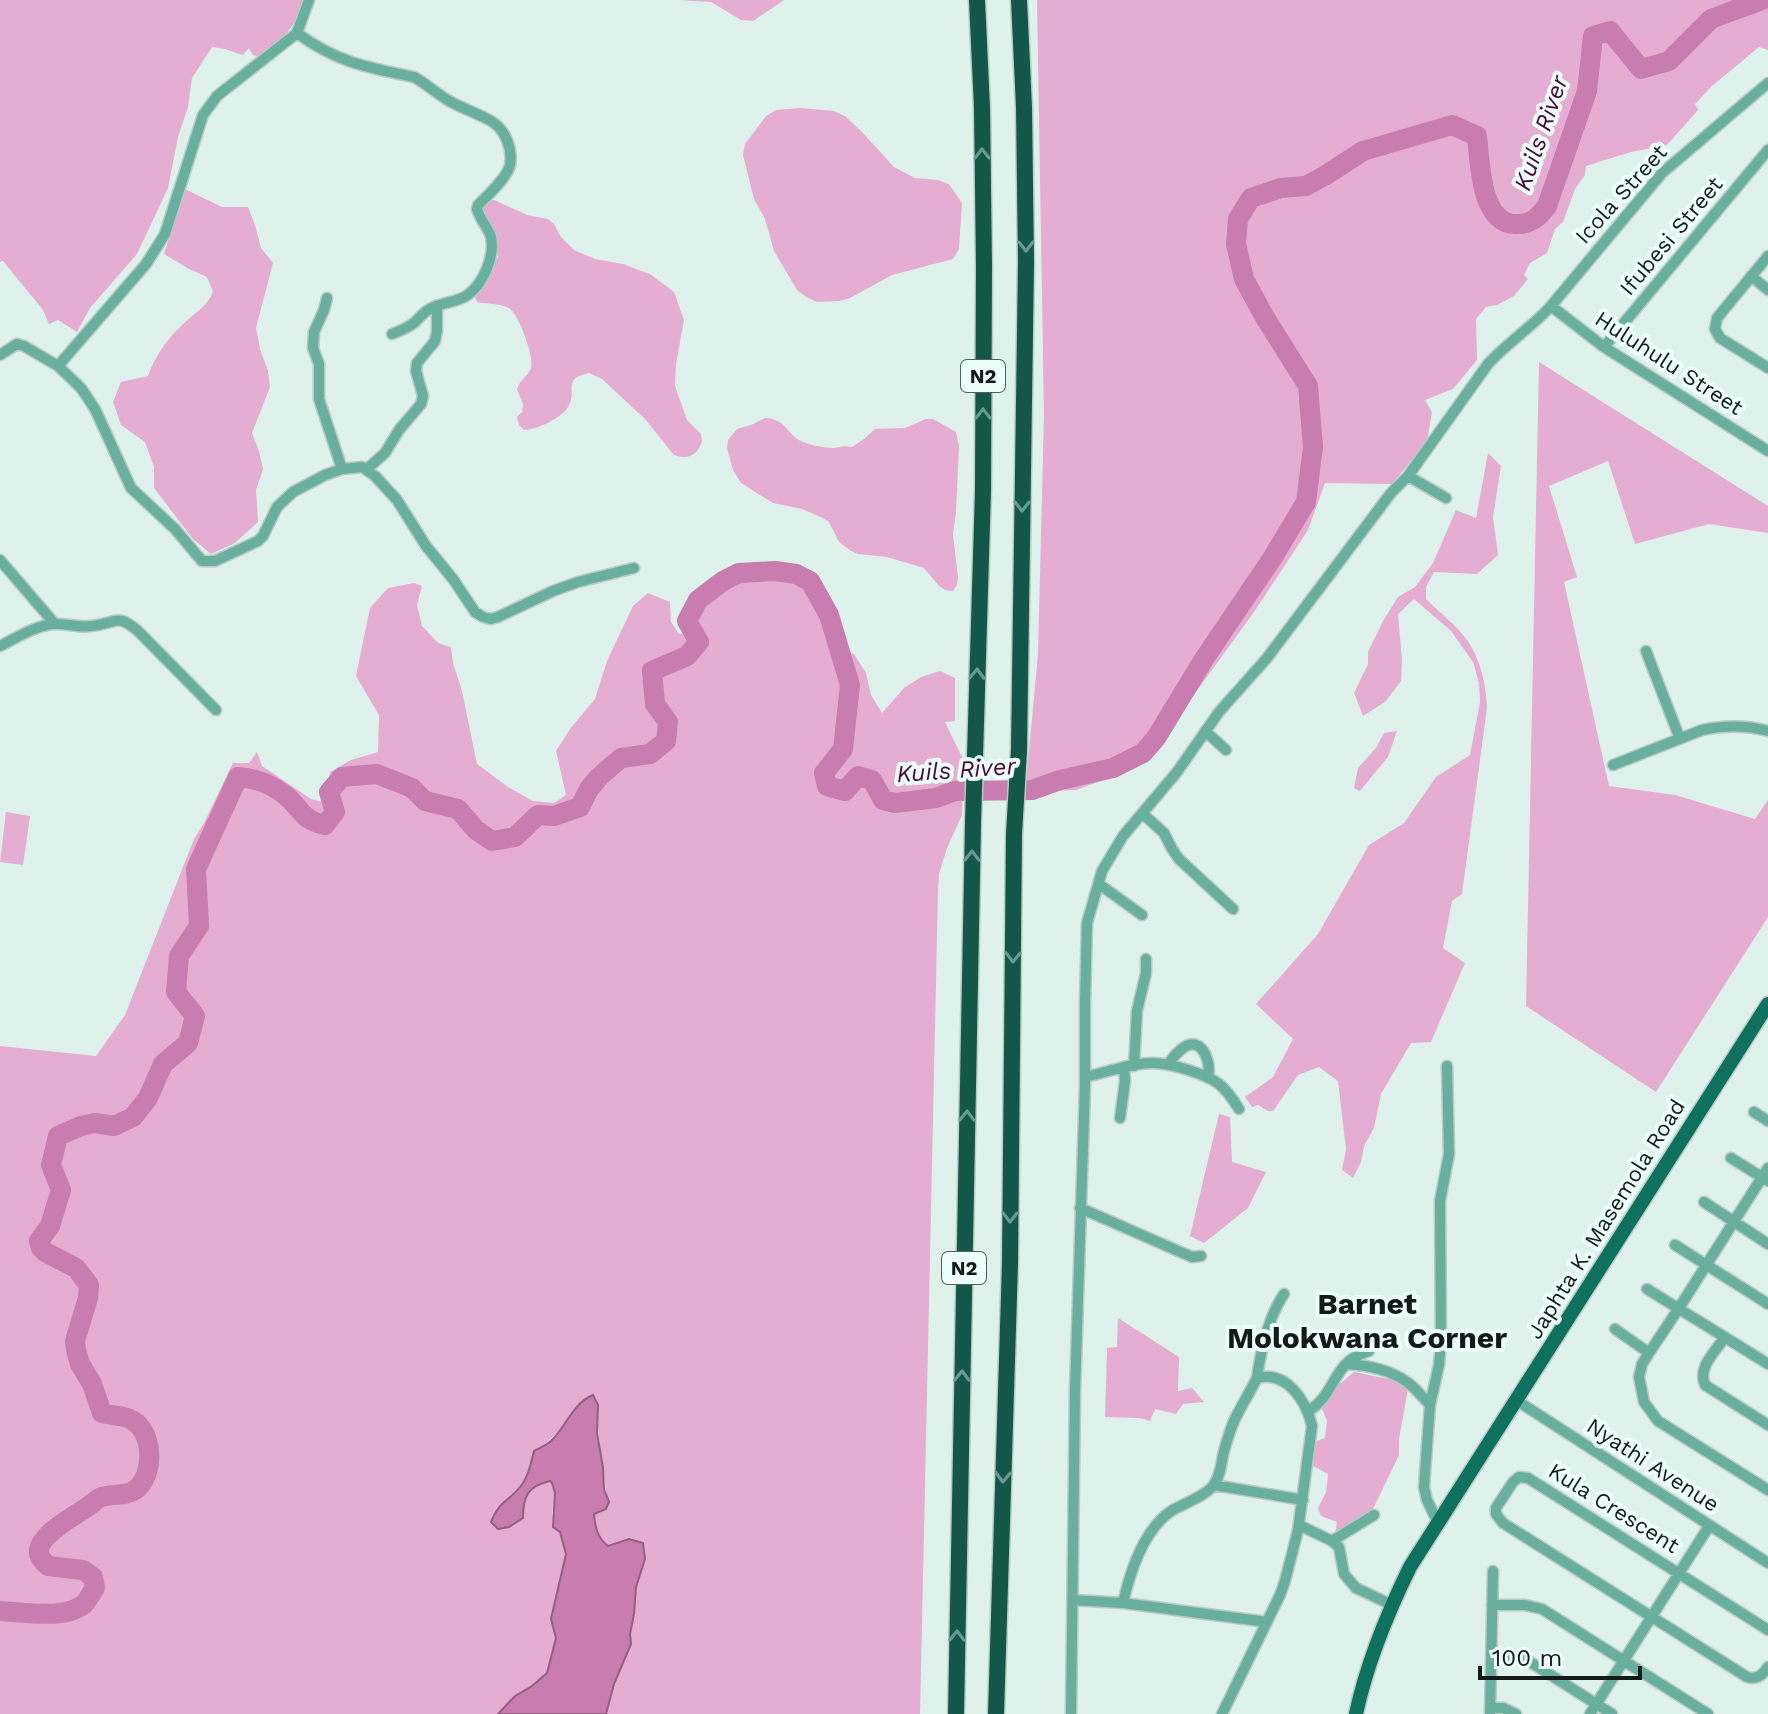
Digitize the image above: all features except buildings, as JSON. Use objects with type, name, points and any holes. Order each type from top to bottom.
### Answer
[{"type":"highway","name":"N2","points":[[956,1714],[973,823],[983,490],[982,108],[977,0]]},
{"type":"highway","name":"N2","points":[[996,1714],[1010,1263],[1014,823],[1019,750],[1026,262],[1019,0]]},
{"type":"main road","name":"Japhta K. Masemola Road","points":[[1356,1714],[1370,1661],[1410,1567],[1768,1004]]},
{"type":"street","points":[[58,366],[146,264],[165,234],[203,115],[217,96],[297,33],[309,0]]},
{"type":"street","points":[[297,33],[330,55],[352,64],[414,77],[447,100],[493,122],[504,133],[509,146],[510,165],[501,181],[477,209],[490,235],[491,260],[469,294],[421,314],[413,324],[392,334]]},
{"type":"street","name":"Icola Street","points":[[1071,1714],[1075,1391],[1087,923],[1102,871],[1123,836],[1177,772],[1219,712],[1267,658],[1391,493],[1408,476],[1488,364],[1551,306],[1662,173],[1768,83]]},
{"type":"street","name":"Ifubesi Street","points":[[1604,347],[1768,150]]},
{"type":"street","points":[[1768,256],[1717,318],[1715,329],[1720,338],[1768,368]]},
{"type":"street","points":[[1751,276],[1768,290]]},
{"type":"street","points":[[327,298],[314,332],[313,348],[319,364],[319,399],[342,469]]},
{"type":"street","points":[[367,469],[385,453],[421,404],[423,396],[416,371],[417,363],[435,341],[437,306]]},
{"type":"street","name":"Huluhulu Street","points":[[1551,306],[1604,347],[1768,451]]},
{"type":"street","points":[[0,355],[17,344],[24,346],[58,366],[81,388],[95,409],[131,488],[175,529],[202,561],[215,561],[258,541],[277,507],[293,492],[325,475],[352,467],[367,469],[397,500],[426,546],[475,612],[483,617],[498,617],[553,591],[634,568]]},
{"type":"street","points":[[1408,476],[1446,498]]},
{"type":"street","points":[[0,560],[55,624]]},
{"type":"street","points":[[0,646],[41,626],[86,627],[121,619],[216,710]]},
{"type":"street","points":[[1646,651],[1680,739]]},
{"type":"street","points":[[1613,765],[1702,730],[1725,726],[1768,731]]},
{"type":"street","points":[[1205,731],[1226,750]]},
{"type":"street","points":[[1142,813],[1164,833],[1179,859],[1233,909]]},
{"type":"street","points":[[1099,884],[1142,915]]},
{"type":"street","points":[[1120,1118],[1146,959]]},
{"type":"street","points":[[1168,1065],[1180,1049],[1191,1044],[1198,1045],[1209,1063],[1208,1078]]},
{"type":"street","points":[[1085,1077],[1156,1063],[1168,1065],[1220,1085],[1239,1109]]},
{"type":"street","points":[[1438,1523],[1424,1487],[1430,1405],[1441,1342],[1440,1201],[1449,1154],[1447,1066]]},
{"type":"street","points":[[1754,1112],[1768,1121]]},
{"type":"street","points":[[1731,1158],[1766,1176],[1642,1364],[1639,1377],[1644,1402],[1658,1421],[1768,1490]]},
{"type":"street","points":[[1704,1202],[1768,1244]]},
{"type":"street","points":[[1080,1208],[1192,1257],[1201,1256]]},
{"type":"street","points":[[1675,1245],[1768,1304]]},
{"type":"street","points":[[1647,1289],[1768,1364]]},
{"type":"street","points":[[1123,1603],[1142,1547],[1161,1520],[1214,1485],[1235,1420],[1257,1378],[1273,1313],[1284,1294]]},
{"type":"street","points":[[1615,1329],[1649,1353]]},
{"type":"street","points":[[1725,1337],[1703,1369],[1702,1379],[1705,1385],[1768,1425]]},
{"type":"street","points":[[1309,1411],[1318,1405],[1346,1364],[1369,1351]]},
{"type":"street","points":[[1346,1364],[1361,1365],[1402,1379],[1411,1384],[1430,1405]]},
{"type":"street","points":[[1222,1714],[1285,1581],[1299,1525],[1312,1432],[1309,1411],[1286,1382],[1266,1376],[1257,1378]]},
{"type":"street","name":"Nyathi Avenue","points":[[1516,1400],[1768,1563]]},
{"type":"street","name":"Kula Crescent","points":[[1652,1617],[1503,1523],[1496,1514],[1496,1508],[1519,1477],[1528,1478],[1679,1573]]},
{"type":"street","points":[[1214,1485],[1303,1500]]},
{"type":"street","points":[[1332,1541],[1374,1515]]},
{"type":"street","points":[[1299,1525],[1332,1541],[1341,1550],[1344,1574],[1356,1588],[1392,1605]]},
{"type":"street","points":[[1593,1709],[1709,1526]]},
{"type":"street","points":[[1493,1571],[1490,1711],[1503,1708],[1516,1714]]},
{"type":"street","points":[[1679,1573],[1768,1630]]},
{"type":"street","points":[[1073,1600],[1123,1603],[1267,1622]]},
{"type":"street","points":[[1492,1605],[1525,1605],[1542,1609],[1708,1714]]},
{"type":"street","points":[[1652,1617],[1747,1677],[1760,1676],[1768,1667]]},
{"type":"street","points":[[1492,1657],[1513,1656],[1527,1660],[1593,1709],[1612,1714]]},
{"type":"shaded area","points":[[0,0],[304,0],[287,32],[260,57],[253,55],[249,48],[243,55],[212,47],[192,78],[168,188],[137,254],[90,308],[77,332],[58,320],[49,324],[43,310],[3,261],[0,262]]},
{"type":"shaded area","points":[[677,0],[784,0],[753,21],[741,20],[711,2]]},
{"type":"shaded area","points":[[1037,0],[1768,0],[1768,50],[1759,47],[1712,86],[1695,104],[1698,110],[1667,145],[1586,166],[1585,175],[1575,189],[1563,222],[1555,229],[1547,253],[1530,263],[1524,275],[1528,279],[1514,296],[1486,307],[1476,319],[1477,360],[1453,389],[1425,400],[1432,412],[1427,441],[1392,484],[1325,483],[1308,530],[1254,612],[1175,721],[1159,750],[1136,768],[1076,790],[1046,791],[1026,783],[1038,654],[1044,415]]},
{"type":"shaded area","points":[[800,108],[834,111],[845,116],[894,167],[915,178],[949,184],[962,203],[959,249],[953,259],[892,275],[840,301],[817,302],[797,290],[774,251],[765,219],[754,199],[743,155],[745,144],[766,116],[776,110]]},
{"type":"shaded area","points":[[185,189],[222,207],[248,207],[261,248],[273,263],[256,328],[270,387],[252,433],[263,469],[256,490],[258,522],[235,543],[211,554],[193,539],[154,488],[154,467],[145,442],[121,425],[113,402],[121,382],[148,376],[166,343],[213,292],[207,277],[164,254]]},
{"type":"shaded area","points":[[494,200],[527,215],[548,219],[574,250],[650,274],[674,292],[684,320],[675,386],[687,420],[701,434],[702,441],[695,453],[688,457],[674,455],[645,419],[602,379],[589,373],[575,379],[571,401],[560,415],[529,429],[524,430],[519,425],[517,417],[522,412],[523,404],[517,389],[532,363],[525,336],[509,308],[477,302],[474,295],[498,257],[496,241],[481,207],[487,201]]},
{"type":"shaded area","points":[[1539,362],[1768,506],[1768,533],[1709,524],[1635,544],[1608,461],[1549,486],[1577,577],[1564,582],[1609,786],[1675,795],[1755,819],[1768,800],[1768,917],[1656,1092],[1526,1006]]},
{"type":"shaded area","points":[[765,418],[778,421],[801,441],[829,448],[852,447],[875,429],[905,428],[926,419],[933,419],[956,432],[959,446],[953,534],[958,578],[953,591],[939,586],[924,568],[851,551],[839,542],[829,522],[823,518],[802,509],[773,503],[741,483],[733,470],[728,440],[737,429]]},
{"type":"shaded area","points":[[1488,453],[1501,466],[1493,517],[1498,555],[1477,574],[1434,572],[1426,587],[1426,599],[1458,629],[1472,648],[1482,673],[1487,708],[1462,894],[1452,901],[1443,948],[1465,963],[1431,1042],[1411,1043],[1381,1094],[1374,1128],[1353,1178],[1342,1170],[1346,1149],[1338,1081],[1319,1067],[1298,1075],[1273,1111],[1258,1105],[1252,1107],[1245,1097],[1273,1077],[1293,1039],[1256,1004],[1318,934],[1369,845],[1404,823],[1436,777],[1470,755],[1480,702],[1473,662],[1451,631],[1414,599],[1398,614],[1401,681],[1385,702],[1363,716],[1354,693],[1383,621],[1398,597],[1415,587],[1433,563],[1456,510],[1476,518]]},
{"type":"shaded area","points":[[754,571],[794,573],[815,588],[826,608],[839,651],[854,654],[866,673],[871,695],[882,713],[904,688],[921,677],[940,671],[955,678],[955,721],[945,722],[964,758],[962,815],[947,848],[938,890],[920,1714],[606,1714],[614,1684],[631,1644],[636,1587],[645,1559],[629,1539],[608,1546],[599,1535],[594,1513],[609,1502],[598,1405],[577,1405],[558,1431],[534,1451],[521,1484],[496,1509],[523,1518],[528,1493],[550,1481],[555,1493],[552,1514],[566,1554],[551,1619],[556,1638],[547,1673],[515,1696],[498,1714],[0,1714],[0,1046],[96,1056],[125,1015],[194,839],[233,763],[249,763],[257,752],[262,766],[311,799],[322,802],[330,772],[351,760],[378,752],[379,715],[356,676],[370,608],[388,588],[414,583],[422,586],[417,605],[422,626],[438,643],[451,647],[477,764],[533,801],[554,803],[566,795],[556,751],[595,699],[607,661],[633,606],[648,593],[670,602],[671,622],[679,634],[692,633],[687,621],[696,603],[707,591],[722,582]]},
{"type":"shaded area","points":[[1397,731],[1388,757],[1360,791],[1354,788],[1358,768],[1376,748],[1384,733]]},
{"type":"shaded area","points":[[6,812],[30,816],[23,865],[0,862]]},
{"type":"shaded area","points":[[1219,1114],[1230,1117],[1232,1162],[1266,1172],[1248,1208],[1204,1243],[1190,1236]]},
{"type":"shaded area","points":[[1118,1318],[1179,1357],[1178,1391],[1192,1388],[1204,1402],[1183,1404],[1176,1414],[1155,1409],[1150,1421],[1105,1417],[1107,1348],[1117,1347]]},
{"type":"shaded area","points":[[1354,1372],[1409,1383],[1399,1455],[1371,1513],[1335,1535],[1337,1522],[1321,1516],[1318,1508],[1326,1492],[1328,1474],[1313,1466],[1314,1442],[1325,1438],[1327,1420],[1321,1407],[1335,1388]]},
{"type":"shaded area","points":[[593,1395],[598,1405],[597,1433],[604,1489],[609,1502],[606,1509],[594,1514],[597,1532],[608,1546],[629,1539],[643,1543],[645,1559],[636,1587],[631,1644],[614,1684],[606,1714],[498,1714],[515,1696],[547,1673],[556,1638],[551,1619],[566,1554],[560,1532],[553,1527],[555,1493],[550,1481],[528,1493],[523,1518],[509,1527],[498,1529],[491,1522],[501,1506],[523,1483],[534,1451],[552,1440],[575,1409]]},
{"type":"waterway","name":"Kuils River","points":[[0,1611],[55,1614],[84,1604],[95,1588],[93,1577],[83,1570],[48,1566],[39,1555],[41,1544],[52,1531],[99,1498],[135,1490],[142,1483],[149,1465],[145,1434],[129,1418],[102,1413],[92,1384],[80,1364],[75,1341],[89,1285],[76,1268],[45,1252],[39,1241],[50,1226],[61,1190],[51,1165],[58,1136],[95,1123],[114,1126],[133,1117],[148,1098],[163,1064],[188,1043],[195,1016],[176,992],[179,956],[199,926],[196,869],[238,777],[257,780],[274,788],[291,800],[306,817],[325,825],[335,812],[329,792],[342,777],[377,774],[412,788],[425,801],[458,809],[476,830],[492,841],[515,837],[538,815],[554,816],[580,807],[599,777],[621,758],[650,754],[666,741],[668,722],[655,704],[652,671],[687,656],[699,642],[687,621],[698,600],[739,573],[775,571],[796,574],[810,581],[829,615],[850,685],[843,749],[824,773],[827,786],[845,791],[858,776],[872,780],[883,800],[895,803],[936,798],[955,791],[1032,790],[1113,768],[1143,753],[1156,738],[1306,502],[1313,447],[1308,386],[1244,279],[1236,244],[1238,219],[1251,198],[1281,188],[1306,186],[1363,151],[1452,125],[1477,136],[1484,189],[1495,213],[1503,221],[1515,224],[1529,222],[1547,206],[1587,91],[1593,36],[1610,31],[1641,69],[1669,61],[1711,19],[1762,0]]},
{"type":"district","name":"Barnet Molokwana Corner","points":[[1367,1320]]}]
